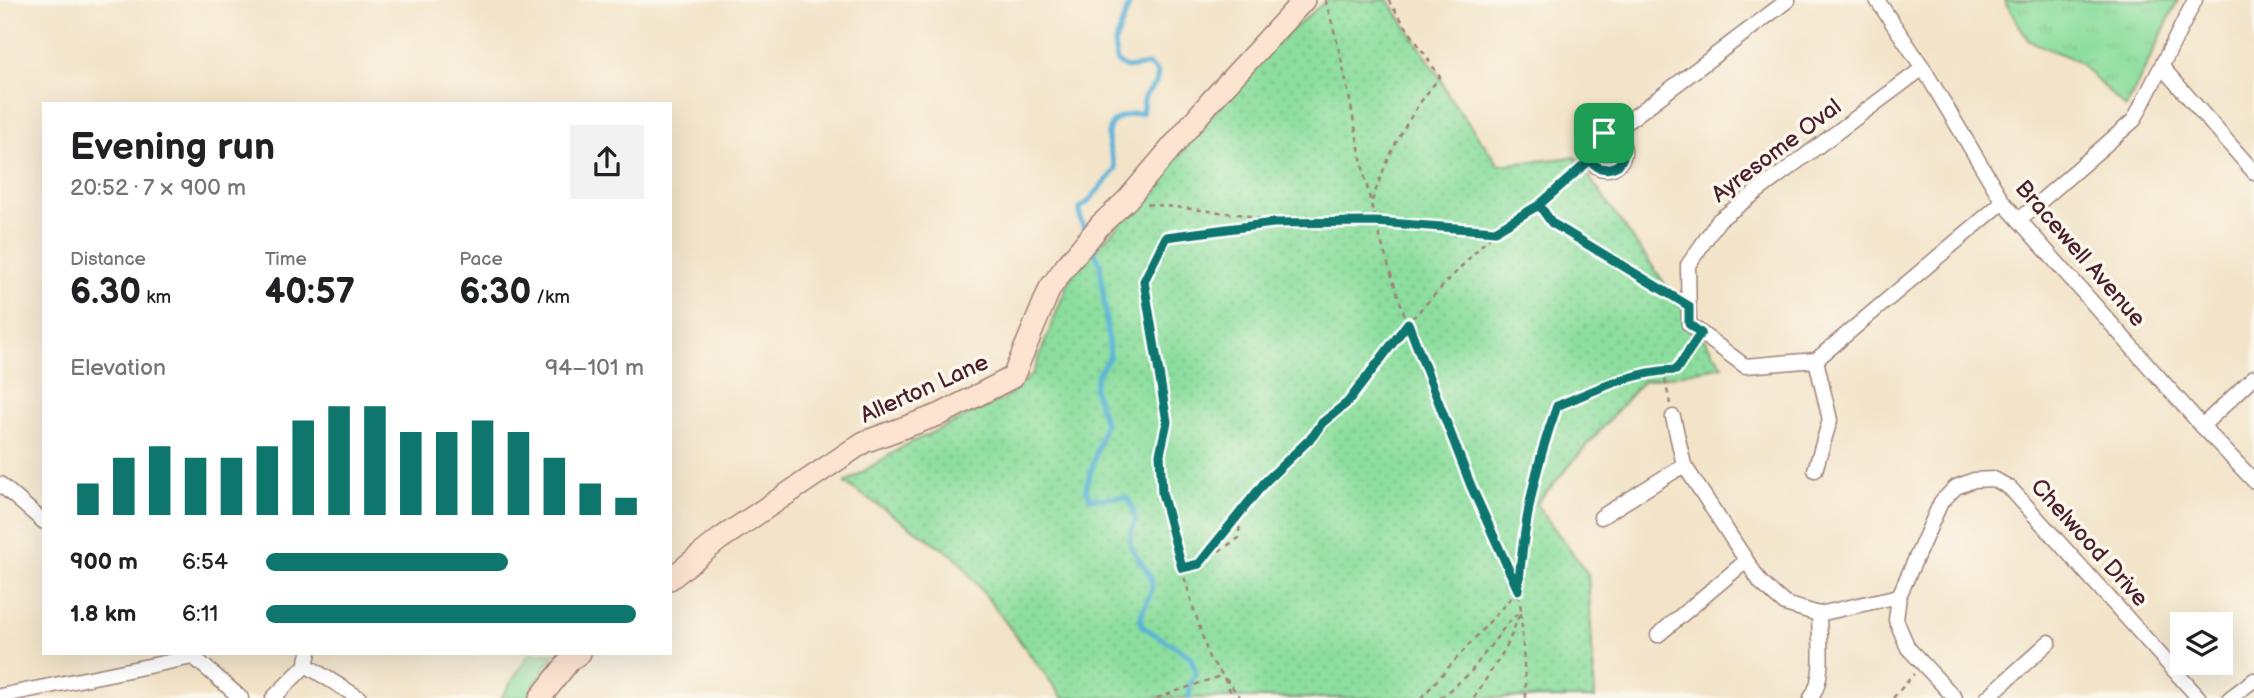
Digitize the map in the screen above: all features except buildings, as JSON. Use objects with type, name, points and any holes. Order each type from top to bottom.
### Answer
[{"type":"street","name":"Allerton Lane","points":[[672,577],[720,539],[864,442],[940,414],[1013,377],[1050,288],[1066,266],[1304,0]]},
{"type":"street","points":[[1611,134],[1787,0]]},
{"type":"street","name":"Bracewell Avenue","points":[[1877,0],[1923,68],[2003,202],[2254,481]]},
{"type":"street","points":[[2019,220],[2134,120],[2195,0]]},
{"type":"street","points":[[2162,67],[2254,172]]},
{"type":"street","name":"Ayresome Oval","points":[[1816,360],[1745,366],[1689,324],[1688,265],[1719,220],[1923,68]]},
{"type":"street","points":[[1604,133],[1611,134],[1621,141],[1624,147],[1622,161],[1605,170],[1590,160],[1588,148],[1593,139],[1604,133]]},
{"type":"street","points":[[1815,470],[1830,420],[1816,360],[2003,202]]},
{"type":"street","points":[[2202,426],[2254,377]]},
{"type":"street","points":[[1673,417],[1684,465],[1760,583],[1784,604],[1819,614],[1899,596]]},
{"type":"street","points":[[1601,517],[1684,465]]},
{"type":"street","name":"Chelwood Drive","points":[[1955,698],[1908,648],[1896,620],[1899,596],[1941,502],[1956,486],[1974,480],[1994,479],[2010,488],[2199,698]]},
{"type":"street","points":[[0,484],[42,520]]},
{"type":"street","points":[[1658,635],[1746,561]]},
{"type":"street","points":[[1811,698],[1816,691],[1819,663],[1819,614]]},
{"type":"street","points":[[1987,698],[2049,642]]},
{"type":"street","points":[[0,696],[191,655],[242,698]]},
{"type":"street","points":[[540,698],[570,660],[577,655]]},
{"type":"street","points":[[273,698],[308,659],[359,698]]},
{"type":"street","points":[[2230,698],[2254,680]]},
{"type":"path","points":[[1325,0],[1341,58],[1376,222],[1408,323],[1471,486],[1518,590]]},
{"type":"path","points":[[1371,202],[1390,154],[1421,99],[1440,77],[1388,0]]},
{"type":"path","points":[[1199,564],[1264,483],[1313,436],[1322,423],[1348,402],[1408,323],[1495,231],[1539,205],[1590,160]]},
{"type":"path","points":[[1121,206],[1139,203],[1245,215],[1273,223]]},
{"type":"path","points":[[1539,205],[1552,223],[1689,306]]},
{"type":"path","points":[[1241,698],[1209,658],[1162,493],[1160,454],[1167,422],[1144,281],[1166,237],[1273,223],[1376,222],[1495,231]]},
{"type":"path","points":[[1526,698],[1518,590],[1523,528],[1541,450],[1557,406],[1652,370],[1676,370],[1701,333]]},
{"type":"path","points":[[1663,370],[1673,417]]},
{"type":"path","points":[[1182,568],[1199,564],[1239,538],[1241,512]]},
{"type":"path","points":[[1421,698],[1518,590]]},
{"type":"path","points":[[1440,698],[1469,674],[1521,610]]},
{"type":"path","points":[[1474,698],[1507,646],[1521,610]]},
{"type":"path","points":[[1892,698],[1923,664]]},
{"type":"path","points":[[1157,698],[1223,676]]},
{"type":"path","points":[[1223,676],[1234,698]]},
{"type":"green space","points":[[1327,0],[1388,0],[1440,77],[1448,95],[1499,165],[1575,157],[1723,366],[1643,381],[1536,504],[1588,574],[1595,698],[1063,698],[957,558],[845,483],[904,446],[1005,398],[1033,373],[1071,275],[1144,198],[1262,55]]},
{"type":"green space","points":[[2004,0],[2178,0],[2126,108],[2076,60],[2029,41]]},
{"type":"green space","points":[[529,655],[554,655],[527,698],[501,698]]},
{"type":"waterway","points":[[1087,234],[1080,219],[1080,208],[1116,169],[1108,138],[1112,123],[1119,118],[1142,113],[1145,95],[1156,83],[1158,73],[1149,65],[1126,68],[1117,62],[1114,45],[1131,0]]},
{"type":"waterway","points":[[1091,243],[1100,263],[1110,356],[1097,375],[1094,388],[1105,423],[1086,488],[1090,498],[1128,498],[1133,508],[1135,516],[1130,541],[1134,553],[1149,574],[1152,585],[1141,615],[1142,626],[1190,656],[1196,672],[1190,685],[1189,698]]},
{"type":"route","points":[[1604,133],[1589,144],[1590,160],[1539,205],[1495,231],[1376,222],[1273,223],[1166,237],[1144,281],[1167,422],[1160,454],[1162,493],[1182,568],[1199,564],[1264,483],[1313,436],[1322,423],[1348,402],[1408,323],[1471,486],[1518,590],[1523,528],[1541,450],[1557,406],[1652,370],[1676,370],[1701,333],[1689,324],[1689,306],[1552,223],[1539,205],[1558,188],[1590,160],[1598,168],[1605,170],[1622,161],[1624,147],[1621,141],[1617,136],[1604,133]]}]
